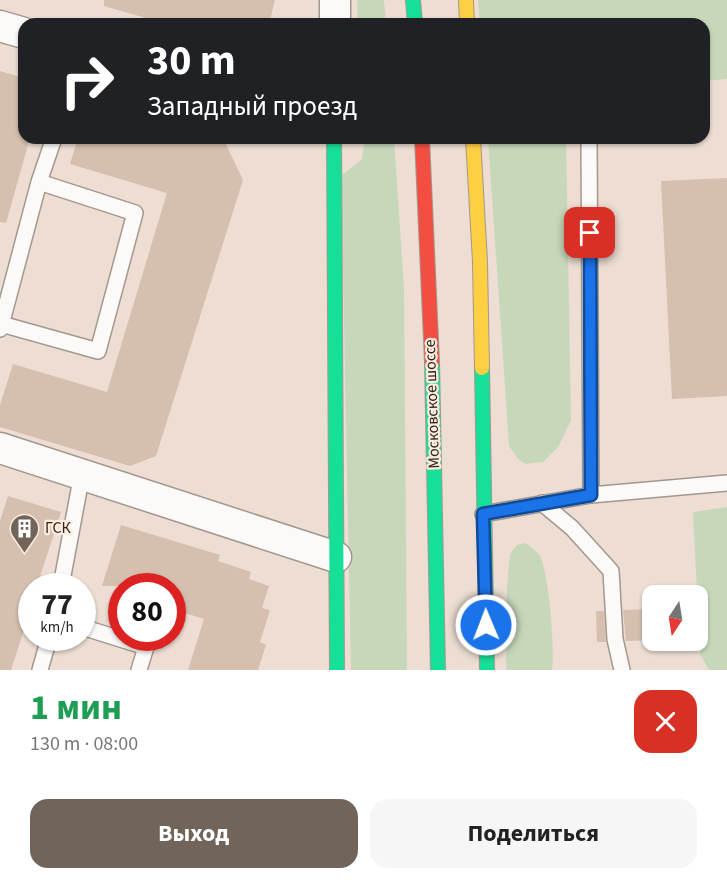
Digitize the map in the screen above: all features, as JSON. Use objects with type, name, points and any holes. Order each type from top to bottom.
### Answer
[{"type":"main road","points":[[413,0],[414,18]]},
{"type":"main road","points":[[466,0],[467,18]]},
{"type":"main road","points":[[334,144],[337,670]]},
{"type":"main road","name":"Московское шоссе","points":[[422,144],[434,419],[438,670]]},
{"type":"main road","points":[[474,144],[480,262],[487,670]]},
{"type":"street","points":[[335,0],[335,18]]},
{"type":"street","points":[[0,26],[18,31]]},
{"type":"street","points":[[0,448],[336,557]]},
{"type":"lane","points":[[39,182],[135,213],[98,351],[1,326],[39,182],[52,144]]},
{"type":"lane","points":[[589,144],[591,495]]},
{"type":"lane","points":[[63,573],[82,474]]},
{"type":"lane","points":[[483,514],[591,495],[727,483]]},
{"type":"lane","points":[[542,503],[572,528],[611,571],[615,639],[622,670]]},
{"type":"lane","points":[[96,631],[147,647],[139,670]]},
{"type":"lane","points":[[40,670],[45,651]]},
{"type":"green space","points":[[357,0],[384,0],[386,18],[358,18]]},
{"type":"green space","points":[[478,0],[727,0],[727,79],[710,80],[710,18],[480,18]]},
{"type":"green space","points":[[364,144],[394,144],[404,289],[407,670],[351,670],[341,176],[362,159]]},
{"type":"green space","points":[[488,144],[566,144],[571,420],[559,446],[543,462],[526,464],[519,460],[509,446]]},
{"type":"green space","points":[[727,507],[727,670],[709,670],[700,654],[700,651],[708,651],[708,585],[697,585],[693,512]]},
{"type":"green space","points":[[526,543],[540,556],[546,579],[552,630],[552,670],[506,670],[507,587],[510,554],[517,545]]},
{"type":"building","points":[[104,0],[275,0],[270,18],[146,18],[104,6]]},
{"type":"building","points":[[0,71],[18,76],[18,144],[28,144],[6,223],[0,222]]},
{"type":"building","points":[[76,144],[226,144],[243,180],[156,456],[130,466],[0,427],[0,405],[13,364],[107,392],[167,193],[70,164]]},
{"type":"building","points":[[727,178],[727,396],[672,399],[661,181]]},
{"type":"building","name":"ГСК","points":[[8,496],[61,512],[41,573],[18,573],[18,648],[11,670],[0,670],[0,521]]},
{"type":"building","points":[[121,525],[220,555],[218,561],[251,572],[249,579],[269,586],[262,608],[270,610],[260,642],[266,645],[258,670],[188,670],[204,619],[186,613],[186,573],[108,573],[108,586],[102,586]]},
{"type":"building","points":[[642,609],[642,640],[626,641],[623,610]]},
{"type":"building","points":[[596,611],[604,611],[606,642],[597,642]]},
{"type":"traffic: fast","points":[[413,0],[414,18]]},
{"type":"traffic: fast","points":[[334,144],[337,670]]},
{"type":"traffic: fast","points":[[432,362],[438,670]]},
{"type":"traffic: fast","points":[[482,368],[487,670]]},
{"type":"traffic: slow","points":[[466,0],[467,18]]},
{"type":"traffic: slow","points":[[473,144],[480,262],[482,368]]},
{"type":"traffic: jam","points":[[422,144],[432,362]]},
{"type":"place","name":"ГСК","points":[[24,554]]},
{"type":"route","points":[[486,625],[483,514],[591,495],[590,233]]}]
